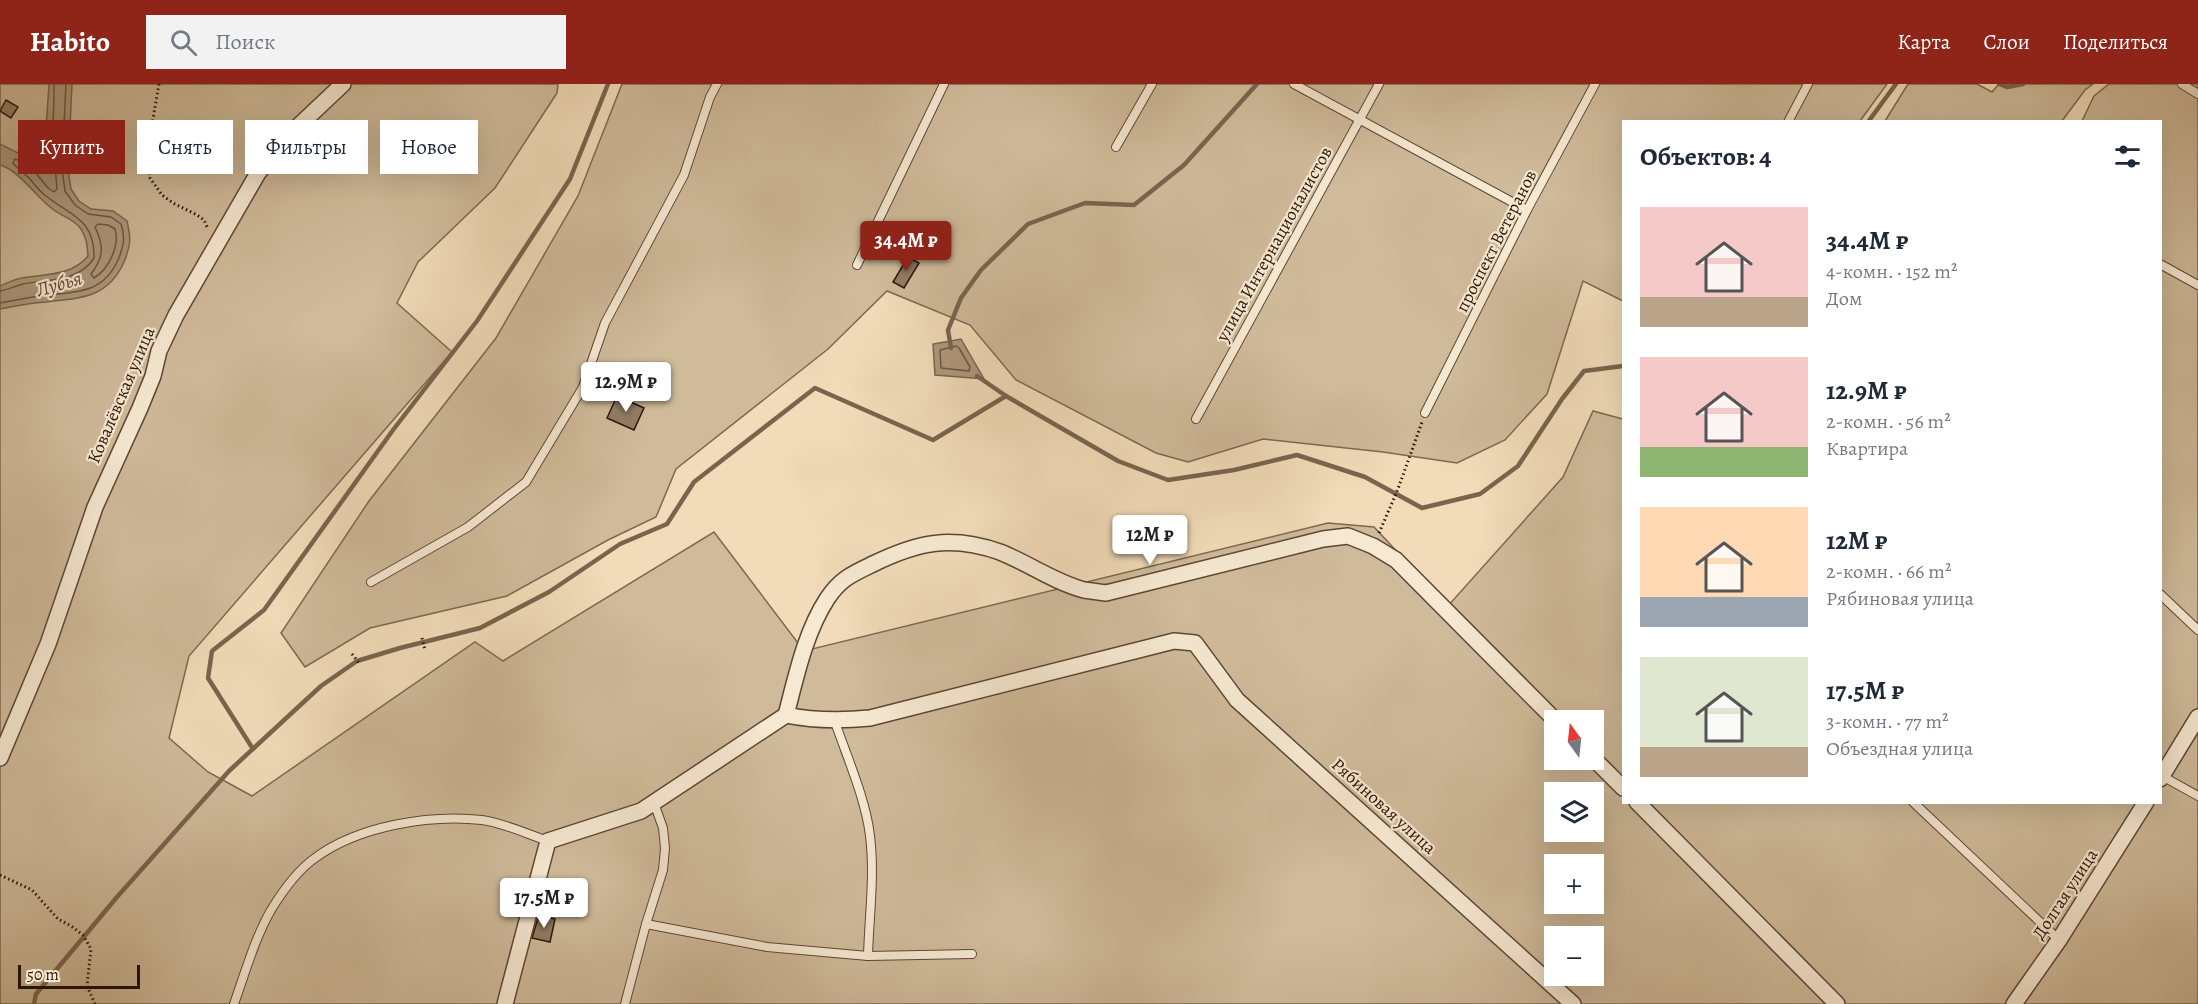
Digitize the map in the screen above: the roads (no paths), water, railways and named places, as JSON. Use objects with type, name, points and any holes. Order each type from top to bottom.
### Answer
[{"type":"street","name":"Ковалёвская улица","points":[[0,758],[48,644],[95,507],[140,408],[153,376],[159,351],[177,315],[258,173],[289,135],[343,84]]},
{"type":"street","points":[[505,1004],[548,841],[641,811],[786,716],[801,660],[814,625],[826,600],[842,579],[918,545],[939,542],[966,543],[1001,553],[1083,590],[1106,593],[1323,539],[1348,536],[1373,546],[1396,560],[1545,710]]},
{"type":"street","name":"Рябиновая улица","points":[[835,722],[870,718],[1174,641],[1195,643],[1237,700],[1573,1004]]},
{"type":"street","points":[[786,716],[835,722]]},
{"type":"street","points":[[2162,775],[2198,717]]},
{"type":"street","points":[[1604,769],[1622,788]]},
{"type":"street","points":[[1639,804],[1837,1004]]},
{"type":"street","name":"Долгая улица","points":[[2014,1004],[2059,940],[2145,804]]},
{"type":"lane","points":[[371,582],[468,527],[526,482],[582,387],[605,323],[684,175],[710,97],[717,84]]},
{"type":"lane","points":[[857,265],[944,84]]},
{"type":"lane","points":[[1116,147],[1152,84]]},
{"type":"lane","points":[[1294,84],[1527,210]]},
{"type":"lane","name":"улица Интернационалистов","points":[[1196,419],[1379,84]]},
{"type":"lane","name":"проспект Ветеранов","points":[[1425,413],[1527,210],[1595,84]]},
{"type":"lane","points":[[1789,120],[1808,84]]},
{"type":"lane","points":[[2182,84],[2198,93]]},
{"type":"lane","points":[[2162,265],[2198,285]]},
{"type":"lane","points":[[2162,596],[2198,630]]},
{"type":"lane","points":[[835,722],[870,834],[872,857],[868,956]]},
{"type":"lane","points":[[2162,778],[2198,796]]},
{"type":"lane","points":[[625,1004],[663,870],[665,848],[663,828],[654,802]]},
{"type":"lane","points":[[1915,804],[2059,940]]},
{"type":"lane","points":[[234,1004],[271,910],[293,880],[313,859],[333,846],[363,834],[399,824],[443,818],[484,820],[548,841]]},
{"type":"lane","points":[[646,924],[767,947],[868,956],[972,954]]},
{"type":"water","points":[[49,84],[72,84],[70,120],[47,120]]},
{"type":"water","name":"Лубья","points":[[0,144],[18,153],[18,174],[69,174],[71,189],[79,201],[91,209],[113,211],[127,221],[130,237],[124,262],[110,283],[102,289],[82,297],[0,309],[0,286],[19,279],[66,271],[82,263],[88,256],[86,239],[78,226],[47,205],[15,173],[0,165]]},
{"type":"water","points":[[961,339],[984,379],[935,375],[933,344]]},
{"type":"waterway","points":[[253,749],[208,678],[212,651],[264,610],[393,430],[477,321],[570,179],[608,84]]},
{"type":"waterway","points":[[951,348],[948,330],[961,298],[981,270],[1028,224],[1085,203],[1134,205],[1184,165],[1257,84]]},
{"type":"waterway","points":[[1869,120],[1896,84]]},
{"type":"waterway","points":[[1999,84],[2007,87],[2023,84]]},
{"type":"waterway","points":[[34,1004],[36,994],[117,897],[229,771],[321,686],[357,661],[480,628],[549,592],[620,544],[667,524],[694,482],[815,388],[933,440],[1006,396],[1118,461],[1168,480],[1234,470],[1297,455],[1365,477],[1422,508],[1480,494],[1518,466],[1562,399],[1584,371],[1622,366]]},
{"type":"waterway","points":[[977,376],[1006,396]]}]
